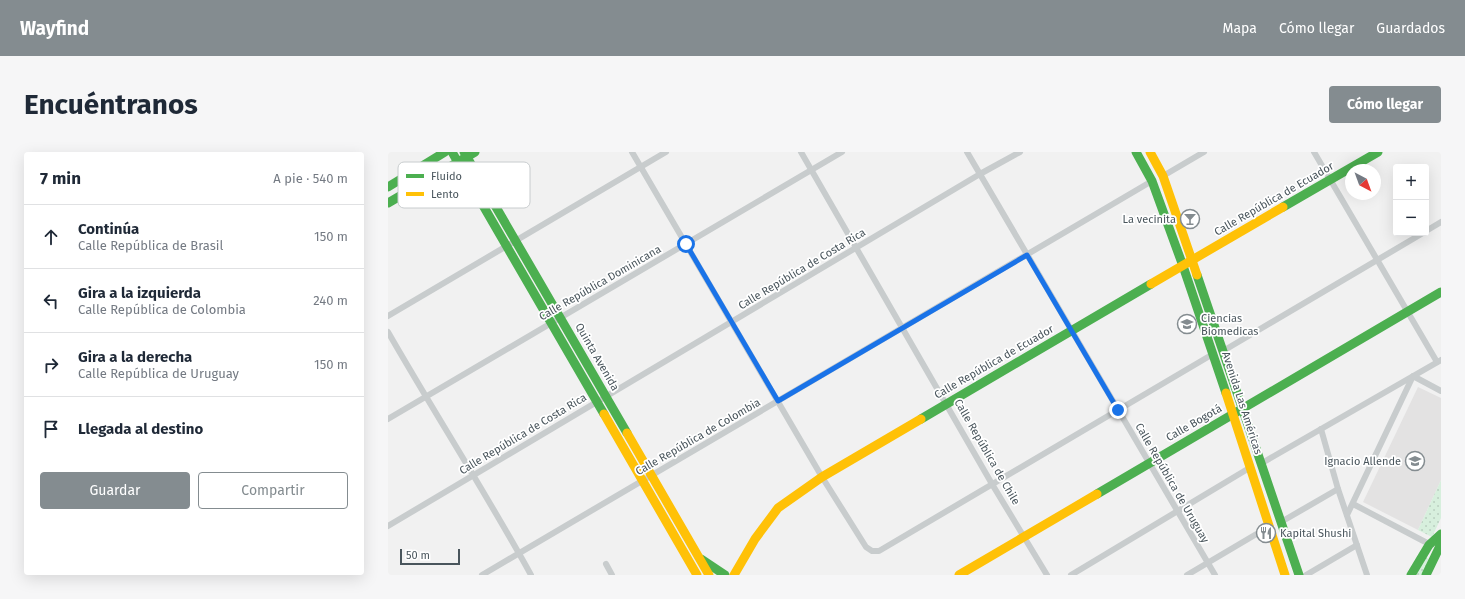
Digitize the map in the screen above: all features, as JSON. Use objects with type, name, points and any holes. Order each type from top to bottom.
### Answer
[{"type":"street","points":[[429,162],[445,152]]},
{"type":"street","name":"Quinta Avenida","points":[[452,152],[458,162]]},
{"type":"street","points":[[632,152],[822,477],[866,547],[872,551],[879,551],[1213,354]]},
{"type":"street","points":[[388,316],[666,152]]},
{"type":"street","name":"Calle República de Chile","points":[[801,152],[992,484],[1025,536],[1047,575]]},
{"type":"street","name":"Calle República Dominicana","points":[[388,420],[842,152]]},
{"type":"street","name":"Calle República de Uruguay","points":[[967,152],[1215,575]]},
{"type":"street","name":"Calle República de Costa Rica","points":[[388,526],[980,174],[1020,152]]},
{"type":"street","name":"Avenida Las Américas","points":[[1136,152],[1152,181],[1183,266],[1251,467],[1285,575]]},
{"type":"street","name":"Avenida Las Américas","points":[[1150,152],[1164,176],[1299,575]]},
{"type":"street","points":[[1164,176],[1204,152]]},
{"type":"street","points":[[1262,464],[1439,361],[1407,311],[1314,152]]},
{"type":"street","name":"Calle República de Ecuador","points":[[734,575],[755,539],[778,508],[822,477],[1378,152]]},
{"type":"street","points":[[458,162],[469,154]]},
{"type":"street","points":[[389,186],[398,181]]},
{"type":"street","name":"Calle República de Colombia","points":[[482,575],[1152,181]]},
{"type":"street","points":[[388,203],[398,198]]},
{"type":"street","points":[[388,207],[398,199]]},
{"type":"street","name":"Quinta Avenida","points":[[484,208],[697,575]]},
{"type":"street","name":"Quinta Avenida","points":[[499,208],[560,318],[709,575]]},
{"type":"street","points":[[1429,229],[1441,222]]},
{"type":"street","points":[[1224,351],[1418,236]]},
{"type":"street","name":"Calle Bogotá","points":[[959,575],[1441,292]]},
{"type":"street","points":[[388,332],[531,575]]},
{"type":"street","points":[[1413,376],[1441,391]]},
{"type":"street","points":[[1348,515],[1413,376]]},
{"type":"street","points":[[1321,429],[1338,489],[1367,575]]},
{"type":"street","points":[[1071,575],[1251,467]]},
{"type":"street","points":[[1281,522],[1338,489]]},
{"type":"street","points":[[1353,504],[1429,544],[1440,546],[1426,575]]},
{"type":"street","points":[[1187,575],[1270,526]]},
{"type":"street","points":[[1411,575],[1429,544],[1441,534]]},
{"type":"street","points":[[1306,575],[1357,545]]},
{"type":"street","points":[[699,558],[724,575]]},
{"type":"street","points":[[606,564],[612,575]]},
{"type":"shaded area","points":[[1418,387],[1441,398],[1441,480],[1418,530],[1363,502]]},
{"type":"green space","points":[[1441,480],[1441,518],[1432,537],[1418,530]]},
{"type":"green space","points":[[1420,555],[1429,559],[1422,575],[1411,575]]},
{"type":"traffic: fast","points":[[429,162],[445,152]]},
{"type":"traffic: fast","points":[[452,152],[458,162]]},
{"type":"traffic: fast","points":[[464,152],[470,162]]},
{"type":"traffic: fast","points":[[458,162],[475,152]]},
{"type":"traffic: fast","points":[[1136,152],[1152,181],[1183,266],[1226,393]]},
{"type":"traffic: fast","points":[[1283,207],[1378,152]]},
{"type":"traffic: fast","points":[[388,187],[398,181]]},
{"type":"traffic: fast","points":[[388,203],[398,197]]},
{"type":"traffic: fast","points":[[484,208],[604,414]]},
{"type":"traffic: fast","points":[[496,208],[627,433]]},
{"type":"traffic: fast","points":[[1197,275],[1299,575]]},
{"type":"traffic: fast","points":[[921,419],[1151,284]]},
{"type":"traffic: fast","points":[[1097,494],[1441,292]]},
{"type":"traffic: fast","points":[[1411,575],[1429,545],[1441,534]]},
{"type":"traffic: fast","points":[[1426,575],[1439,548],[1441,540]]},
{"type":"traffic: fast","points":[[701,559],[725,575]]},
{"type":"traffic: slow","points":[[1150,152],[1163,176],[1197,275]]},
{"type":"traffic: slow","points":[[1151,284],[1283,207]]},
{"type":"traffic: slow","points":[[1226,393],[1285,575]]},
{"type":"traffic: slow","points":[[604,414],[697,575]]},
{"type":"traffic: slow","points":[[734,575],[755,539],[778,508],[822,477],[921,419]]},
{"type":"traffic: slow","points":[[627,433],[709,575]]},
{"type":"traffic: slow","points":[[959,575],[1097,494]]},
{"type":"place","name":"La vecinita","points":[[1190,219]]},
{"type":"place","name":"Ciencias Biomedicas","points":[[1187,324]]},
{"type":"place","name":"Ignacio Allende","points":[[1415,461]]},
{"type":"place","name":"Kapital Shushi","points":[[1266,533]]},
{"type":"route","points":[[686,244],[778,401],[1027,255],[1118,410]]}]
